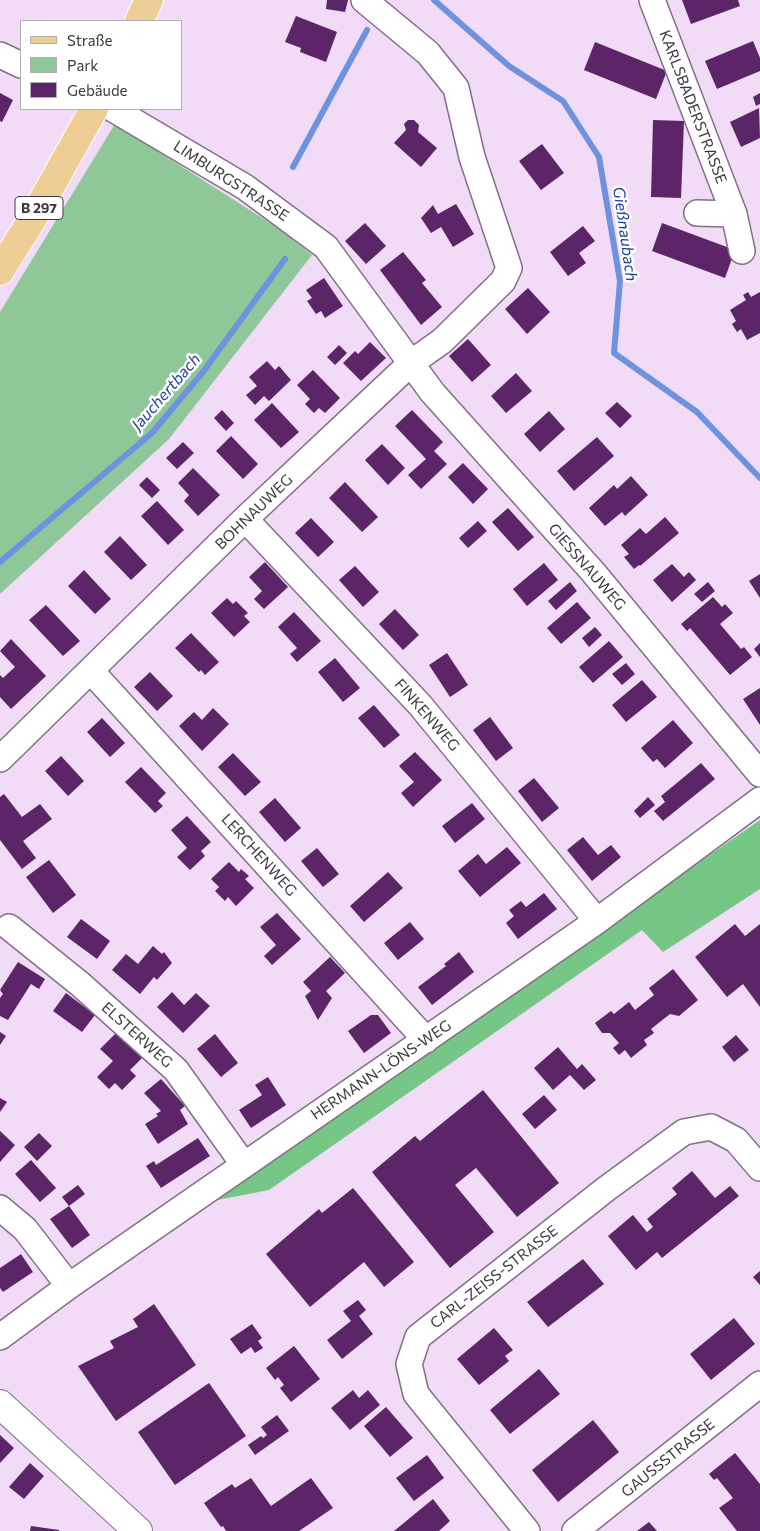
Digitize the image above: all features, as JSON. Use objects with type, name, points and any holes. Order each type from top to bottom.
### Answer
[{"type":"main road","points":[[139,20],[149,0]]},
{"type":"main road","name":"B 297","points":[[0,271],[76,144],[93,110]]},
{"type":"street","name":"BOHNAUWEG","points":[[0,759],[246,519],[411,363],[442,340],[503,281],[509,268],[472,157],[456,88],[428,53],[364,0]]},
{"type":"street","name":"KARLSBADERSTRASSE","points":[[652,0],[734,214],[742,251]]},
{"type":"street","points":[[0,55],[20,65]]},
{"type":"street","name":"LIMBURGSTRASSE","points":[[115,110],[245,187],[326,247],[411,363]]},
{"type":"street","points":[[697,213],[734,214]]},
{"type":"street","name":"GIESSNAUWEG","points":[[411,363],[432,392],[593,572],[760,774]]},
{"type":"street","name":"FINKENWEG","points":[[246,519],[420,705],[597,921]]},
{"type":"street","name":"LERCHENWEG","points":[[91,671],[426,1040]]},
{"type":"street","name":"HERMANN-LÖNS-WEG","points":[[0,1337],[69,1286],[244,1164],[597,921],[760,800]]},
{"type":"street","name":"ELSTERWEG","points":[[3,927],[80,984],[176,1070],[244,1164]]},
{"type":"street","name":"CARL-ZEISS-STRASSE","points":[[527,1531],[416,1394],[409,1364],[418,1338],[606,1189],[684,1132],[711,1127],[736,1140],[760,1168]]},
{"type":"street","points":[[0,1208],[25,1229],[69,1286]]},
{"type":"street","name":"GAUSSSTRASSE","points":[[575,1531],[760,1384]]},
{"type":"street","points":[[0,1404],[134,1530]]},
{"type":"green space","points":[[115,124],[281,230],[312,255],[169,439],[0,594],[0,312]]},
{"type":"green space","points":[[760,820],[760,889],[663,952],[642,930],[269,1190],[212,1201]]},
{"type":"building","points":[[327,0],[348,0],[345,12],[326,9]]},
{"type":"building","points":[[682,0],[738,0],[740,6],[691,24]]},
{"type":"building","points":[[296,16],[337,32],[326,62],[300,52],[301,48],[285,42]]},
{"type":"building","points":[[753,41],[760,58],[760,71],[717,89],[705,61]]},
{"type":"building","points":[[595,42],[667,71],[656,99],[584,70]]},
{"type":"building","points":[[0,93],[13,100],[2,122],[0,121]]},
{"type":"building","points":[[760,93],[760,104],[756,106],[753,97]]},
{"type":"building","points":[[759,108],[760,138],[741,147],[730,122]]},
{"type":"building","points":[[408,120],[414,120],[419,125],[418,132],[437,148],[421,167],[394,143],[406,130],[404,124]]},
{"type":"building","points":[[653,120],[684,121],[681,198],[651,197]]},
{"type":"building","points":[[542,144],[564,173],[541,190],[519,161]]},
{"type":"building","points":[[456,204],[474,234],[453,247],[441,227],[431,233],[421,218],[433,205],[438,214]]},
{"type":"building","points":[[365,223],[386,246],[366,264],[345,241]]},
{"type":"building","points":[[662,223],[735,250],[725,278],[652,251]]},
{"type":"building","points":[[583,226],[595,241],[579,253],[586,263],[568,276],[550,252]]},
{"type":"building","points":[[403,252],[426,280],[422,283],[442,307],[421,325],[380,270]]},
{"type":"building","points":[[324,278],[343,306],[325,318],[321,311],[316,314],[307,301],[312,298],[306,290]]},
{"type":"building","points":[[528,288],[550,312],[527,334],[505,309]]},
{"type":"building","points":[[748,292],[751,297],[760,292],[760,333],[747,340],[741,329],[737,332],[732,324],[736,321],[730,310],[746,300],[743,295]]},
{"type":"building","points":[[468,339],[491,365],[472,382],[449,356]]},
{"type":"building","points":[[370,342],[386,358],[361,381],[343,363],[355,351],[358,354]]},
{"type":"building","points":[[339,345],[347,353],[335,365],[327,357]]},
{"type":"building","points":[[267,361],[275,370],[279,366],[291,380],[269,401],[264,396],[255,405],[246,395],[257,386],[249,377]]},
{"type":"building","points":[[313,370],[340,398],[325,413],[319,408],[314,413],[305,404],[310,399],[297,385]]},
{"type":"building","points":[[516,373],[532,391],[506,413],[491,396]]},
{"type":"building","points":[[617,402],[632,416],[620,428],[605,413]]},
{"type":"building","points":[[272,403],[299,432],[281,448],[254,420]]},
{"type":"building","points":[[222,410],[234,423],[226,431],[214,418]]},
{"type":"building","points":[[412,410],[443,442],[434,451],[447,464],[421,489],[408,475],[426,459],[395,426]]},
{"type":"building","points":[[549,411],[565,429],[540,452],[524,434]]},
{"type":"building","points":[[231,436],[258,464],[243,479],[216,451]]},
{"type":"building","points":[[597,437],[614,456],[574,491],[557,471]]},
{"type":"building","points":[[183,442],[194,453],[177,469],[166,458]]},
{"type":"building","points":[[382,444],[405,468],[388,485],[365,460]]},
{"type":"building","points":[[463,463],[488,489],[473,504],[448,477]]},
{"type":"building","points":[[193,468],[220,495],[198,516],[184,501],[189,495],[178,483]]},
{"type":"building","points":[[631,476],[648,495],[625,516],[622,512],[605,526],[589,508],[614,485],[617,489]]},
{"type":"building","points":[[147,477],[160,490],[152,498],[139,485]]},
{"type":"building","points":[[345,482],[378,517],[362,532],[329,498]]},
{"type":"building","points":[[157,501],[184,530],[168,545],[141,516]]},
{"type":"building","points":[[508,508],[534,537],[518,551],[492,522]]},
{"type":"building","points":[[665,517],[679,533],[634,569],[624,557],[629,554],[621,545],[640,528],[646,534]]},
{"type":"building","points":[[311,518],[334,542],[318,557],[295,533]]},
{"type":"building","points":[[478,521],[487,531],[468,548],[459,538]]},
{"type":"building","points":[[120,536],[147,565],[131,580],[104,552]]},
{"type":"building","points":[[265,562],[288,587],[264,609],[254,599],[262,591],[249,577]]},
{"type":"building","points":[[544,563],[558,580],[527,606],[513,589]]},
{"type":"building","points":[[672,564],[684,577],[689,572],[696,580],[672,602],[653,580]]},
{"type":"building","points":[[355,566],[379,592],[363,607],[339,580]]},
{"type":"building","points":[[84,570],[111,599],[95,614],[68,586]]},
{"type":"building","points":[[760,574],[760,598],[749,581]]},
{"type":"building","points":[[570,582],[577,591],[556,610],[548,601]]},
{"type":"building","points":[[708,582],[715,591],[702,602],[694,594]]},
{"type":"building","points":[[713,597],[722,607],[725,604],[733,613],[720,624],[741,649],[744,647],[752,657],[730,675],[690,628],[687,631],[681,624]]},
{"type":"building","points":[[227,598],[233,604],[236,601],[248,613],[244,616],[250,622],[234,637],[211,613]]},
{"type":"building","points":[[577,602],[591,618],[561,644],[547,628]]},
{"type":"building","points":[[46,605],[80,641],[63,656],[29,620]]},
{"type":"building","points":[[395,609],[419,635],[403,650],[379,624]]},
{"type":"building","points":[[294,612],[321,641],[297,662],[290,654],[297,648],[278,627]]},
{"type":"building","points":[[595,627],[602,635],[589,647],[582,638]]},
{"type":"building","points":[[191,633],[219,662],[205,675],[201,670],[199,672],[175,648]]},
{"type":"building","points":[[11,639],[46,676],[11,709],[0,697],[0,675],[3,678],[15,667],[0,651]]},
{"type":"building","points":[[609,641],[623,657],[593,683],[579,667]]},
{"type":"building","points":[[760,643],[760,657],[754,649]]},
{"type":"building","points":[[447,653],[468,685],[450,697],[429,665]]},
{"type":"building","points":[[335,658],[360,688],[343,702],[318,672]]},
{"type":"building","points":[[626,663],[635,674],[622,685],[612,674]]},
{"type":"building","points":[[150,672],[173,696],[157,711],[134,687]]},
{"type":"building","points":[[642,680],[657,697],[626,722],[612,705]]},
{"type":"building","points":[[760,688],[760,725],[743,699]]},
{"type":"building","points":[[374,705],[400,735],[384,748],[358,718]]},
{"type":"building","points":[[213,708],[229,724],[202,751],[179,726],[194,712],[202,720]]},
{"type":"building","points":[[490,717],[513,748],[496,761],[473,730]]},
{"type":"building","points":[[102,718],[125,743],[110,757],[87,732]]},
{"type":"building","points":[[673,720],[693,743],[665,768],[657,759],[653,762],[641,748]]},
{"type":"building","points":[[415,752],[442,780],[413,807],[401,793],[414,782],[399,766]]},
{"type":"building","points":[[233,753],[261,782],[245,796],[218,767]]},
{"type":"building","points":[[61,756],[84,781],[68,796],[45,771]]},
{"type":"building","points":[[701,763],[715,779],[663,821],[654,811],[665,802],[661,796]]},
{"type":"building","points":[[141,767],[166,793],[158,801],[163,806],[155,813],[125,782]]},
{"type":"building","points":[[534,778],[559,808],[542,822],[518,791]]},
{"type":"building","points":[[4,794],[22,817],[40,804],[52,819],[23,841],[36,858],[22,869],[0,840],[0,797]]},
{"type":"building","points":[[648,797],[655,805],[640,818],[634,811]]},
{"type":"building","points":[[275,798],[301,828],[285,842],[259,812]]},
{"type":"building","points":[[472,803],[485,819],[455,843],[442,826]]},
{"type":"building","points":[[187,816],[211,842],[201,851],[205,856],[190,870],[177,857],[187,848],[171,830]]},
{"type":"building","points":[[583,837],[598,855],[611,845],[621,857],[592,881],[567,850]]},
{"type":"building","points":[[507,847],[521,863],[480,897],[458,871],[478,854],[486,864]]},
{"type":"building","points":[[317,848],[339,874],[323,887],[301,861]]},
{"type":"building","points":[[49,860],[76,895],[53,913],[26,877]]},
{"type":"building","points":[[229,862],[239,872],[241,869],[249,876],[245,879],[254,888],[236,906],[228,897],[225,901],[215,891],[219,887],[211,879]]},
{"type":"building","points":[[388,872],[403,888],[364,922],[350,906]]},
{"type":"building","points":[[544,893],[557,909],[518,939],[506,923],[514,916],[509,910],[521,901],[526,907]]},
{"type":"building","points":[[277,913],[301,939],[272,965],[264,956],[276,945],[260,927]]},
{"type":"building","points":[[81,919],[110,941],[97,959],[67,937]]},
{"type":"building","points":[[410,922],[424,939],[398,960],[384,943]]},
{"type":"building","points":[[735,924],[745,936],[760,924],[760,1007],[743,984],[727,997],[695,957]]},
{"type":"building","points":[[153,946],[162,954],[164,952],[172,963],[157,980],[154,977],[140,994],[112,970],[126,954],[138,964]]},
{"type":"building","points":[[459,952],[474,972],[432,1005],[418,987],[446,966],[444,964]]},
{"type":"building","points":[[330,957],[345,973],[326,991],[332,998],[318,1020],[305,996],[311,991],[303,982]]},
{"type":"building","points":[[18,962],[45,979],[39,989],[31,984],[8,1020],[0,1016],[0,998],[3,994],[0,990]]},
{"type":"building","points":[[673,969],[698,1000],[679,1016],[670,1014],[651,1029],[654,1033],[644,1040],[647,1045],[631,1058],[625,1050],[619,1055],[613,1048],[619,1043],[610,1033],[602,1033],[595,1023],[611,1011],[614,1014],[629,1002],[635,1010],[654,995],[649,988]]},
{"type":"building","points":[[172,992],[184,1005],[196,993],[210,1006],[183,1033],[157,1007]]},
{"type":"building","points":[[66,993],[95,1015],[82,1032],[53,1011]]},
{"type":"building","points":[[371,1015],[378,1015],[391,1033],[364,1053],[348,1031]]},
{"type":"building","points":[[0,1032],[6,1036],[0,1045]]},
{"type":"building","points":[[116,1033],[142,1058],[130,1070],[136,1076],[122,1090],[115,1083],[109,1089],[97,1077],[113,1061],[100,1049]]},
{"type":"building","points":[[215,1034],[238,1063],[221,1077],[197,1049]]},
{"type":"building","points":[[736,1035],[749,1050],[734,1062],[722,1047]]},
{"type":"building","points":[[558,1047],[577,1069],[582,1064],[596,1080],[584,1090],[570,1075],[553,1090],[534,1068]]},
{"type":"building","points":[[268,1077],[286,1105],[251,1128],[239,1110],[262,1095],[255,1085]]},
{"type":"building","points":[[161,1079],[185,1106],[180,1110],[188,1124],[158,1144],[145,1124],[158,1116],[156,1114],[161,1111],[144,1093]]},
{"type":"building","points":[[483,1090],[559,1183],[517,1217],[476,1168],[455,1185],[494,1232],[450,1268],[372,1172],[415,1136],[420,1141]]},
{"type":"building","points":[[544,1095],[557,1110],[535,1129],[522,1114]]},
{"type":"building","points":[[0,1098],[7,1102],[0,1112]]},
{"type":"building","points":[[0,1131],[15,1145],[0,1162]]},
{"type":"building","points":[[39,1133],[52,1146],[37,1161],[24,1147]]},
{"type":"building","points":[[198,1138],[210,1156],[161,1188],[146,1166],[154,1161],[156,1165]]},
{"type":"building","points":[[31,1160],[56,1188],[40,1202],[15,1174]]},
{"type":"building","points":[[692,1171],[715,1198],[730,1186],[739,1196],[662,1258],[657,1252],[636,1270],[608,1236],[633,1215],[647,1232],[653,1227],[647,1219],[677,1194],[672,1188]]},
{"type":"building","points":[[78,1185],[85,1194],[69,1206],[62,1197]]},
{"type":"building","points":[[353,1188],[414,1262],[384,1287],[364,1262],[310,1307],[266,1254],[319,1209],[322,1213]]},
{"type":"building","points":[[69,1206],[90,1235],[72,1248],[50,1219]]},
{"type":"building","points":[[21,1254],[33,1272],[3,1292],[0,1288],[0,1268]]},
{"type":"building","points":[[583,1259],[604,1284],[548,1327],[527,1302]]},
{"type":"building","points":[[760,1271],[760,1285],[753,1277]]},
{"type":"building","points":[[358,1300],[366,1310],[359,1316],[373,1334],[342,1359],[327,1340],[351,1321],[343,1311]]},
{"type":"building","points":[[154,1304],[196,1365],[116,1421],[78,1366],[114,1348],[110,1341],[138,1327],[133,1319]]},
{"type":"building","points":[[734,1318],[755,1344],[711,1380],[690,1354]]},
{"type":"building","points":[[252,1324],[262,1338],[258,1341],[263,1348],[255,1353],[251,1347],[241,1354],[230,1339]]},
{"type":"building","points":[[494,1328],[513,1350],[505,1356],[509,1361],[479,1385],[457,1359]]},
{"type":"building","points":[[294,1346],[320,1379],[291,1402],[280,1388],[284,1385],[278,1377],[275,1380],[266,1368]]},
{"type":"building","points":[[539,1369],[560,1394],[510,1434],[490,1410]]},
{"type":"building","points":[[209,1383],[246,1436],[175,1485],[138,1432]]},
{"type":"building","points":[[353,1390],[359,1398],[368,1390],[380,1405],[350,1430],[331,1408]]},
{"type":"building","points":[[386,1407],[413,1438],[390,1457],[364,1426]]},
{"type":"building","points":[[277,1415],[289,1431],[255,1455],[248,1445],[261,1436],[263,1438],[267,1435],[261,1427]]},
{"type":"building","points":[[593,1420],[619,1452],[558,1502],[532,1470]]},
{"type":"building","points":[[0,1435],[14,1448],[0,1463]]},
{"type":"building","points":[[735,1453],[760,1484],[760,1531],[737,1531],[719,1508],[733,1498],[717,1478],[714,1480],[709,1474]]},
{"type":"building","points":[[427,1455],[444,1478],[414,1501],[396,1478]]},
{"type":"building","points":[[30,1463],[44,1476],[24,1499],[9,1487]]},
{"type":"building","points":[[251,1478],[271,1506],[311,1478],[333,1508],[299,1531],[226,1531],[204,1503],[232,1484],[235,1488]]},
{"type":"building","points":[[433,1499],[450,1521],[439,1531],[394,1531]]},
{"type":"building","points":[[649,1522],[657,1531],[637,1531]]},
{"type":"building","points":[[31,1526],[59,1530],[59,1531],[30,1531]]},
{"type":"waterway","name":"Gießnaubach","points":[[434,0],[509,66],[563,101],[599,157],[620,281],[614,353],[697,412],[760,478]]},
{"type":"waterway","name":"Jauchertbach","points":[[293,167],[367,30]]},
{"type":"waterway","name":"Jauchertbach","points":[[0,562],[152,433],[203,372],[285,259]]}]
